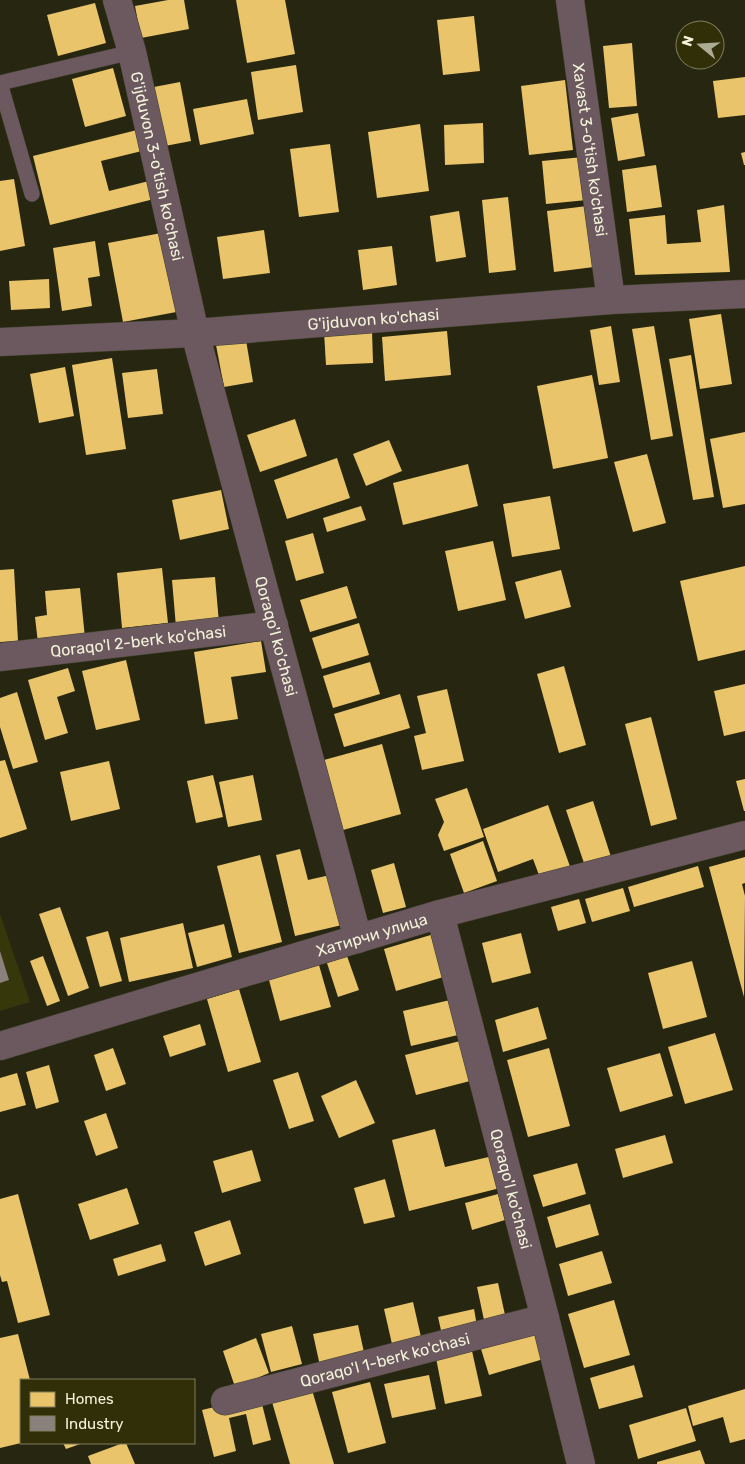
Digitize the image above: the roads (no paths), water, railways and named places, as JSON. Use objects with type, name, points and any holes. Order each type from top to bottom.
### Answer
[{"type":"street","name":"G'ijduvon 3-o'tish ko'chasi","points":[[117,0],[132,52],[195,333]]},
{"type":"street","name":"Xavast 3-o'tish ko'chasi","points":[[570,0],[611,300]]},
{"type":"street","name":"G'ijduvon ko'chasi","points":[[0,342],[195,333],[611,300],[745,294]]},
{"type":"street","name":"Qoraqo'l ko'chasi","points":[[195,333],[358,939]]},
{"type":"street","name":"Qoraqo'l 2-berk ko'chasi","points":[[0,657],[274,625]]},
{"type":"street","name":"Хатирчи улица","points":[[0,1046],[440,914],[745,835]]},
{"type":"street","name":"Qoraqo'l ko'chasi","points":[[440,914],[581,1464]]},
{"type":"street","name":"Qoraqo'l 1-berk ko'chasi","points":[[225,1401],[544,1318]]},
{"type":"lane","points":[[32,194],[0,83],[132,52]]}]
